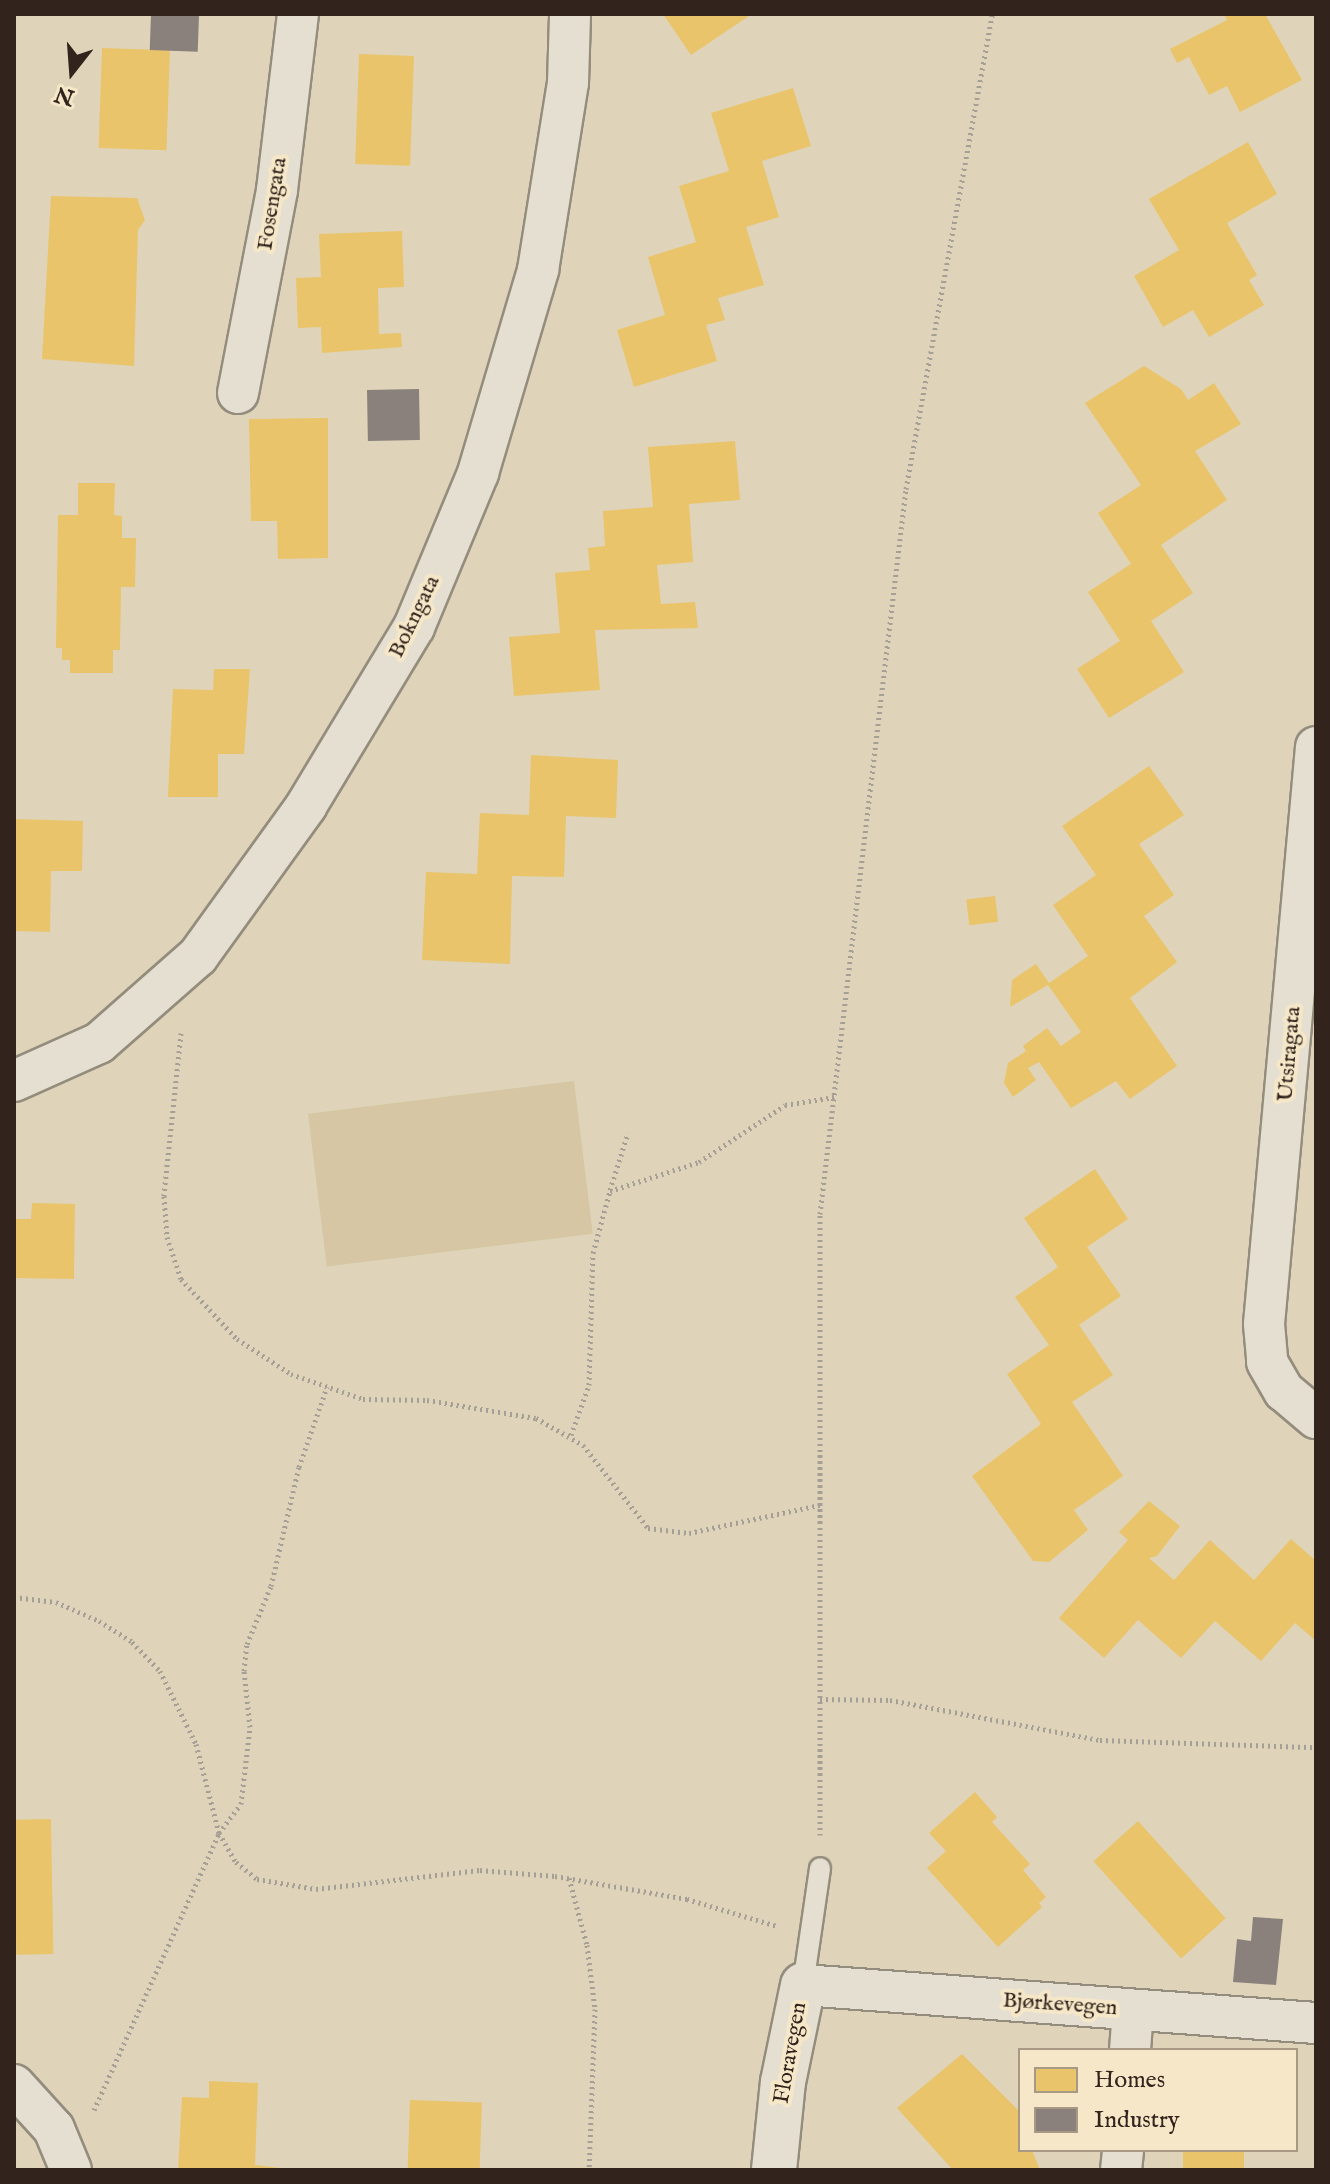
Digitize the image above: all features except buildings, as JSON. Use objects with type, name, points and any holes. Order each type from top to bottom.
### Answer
[{"type":"street","name":"Fosengata","points":[[238,393],[277,190],[298,14]]},
{"type":"street","name":"Bokngata","points":[[14,1081],[99,1043],[198,956],[306,806],[414,627],[478,473],[538,270],[568,83],[570,14]]},
{"type":"street","name":"Utsiragata","points":[[1316,747],[1300,1123],[1264,1324],[1267,1362],[1284,1391],[1316,1418]]},
{"type":"street","name":"Bjørkevegen","points":[[803,1985],[1316,2023]]},
{"type":"street","name":"Floravegen","points":[[774,2170],[783,2082],[803,1985]]},
{"type":"street","points":[[1130,2048],[1133,2010]]},
{"type":"street","points":[[14,2085],[54,2129],[70,2168]]},
{"type":"lane","name":"Floravegen","points":[[803,1985],[813,1936],[820,1868]]},
{"type":"path","points":[[820,1868],[820,1214],[906,489],[992,14]]},
{"type":"path","points":[[168,982],[181,1035],[164,1196],[174,1267],[203,1307],[237,1339],[291,1374],[363,1399],[509,1410],[571,1435],[648,1528],[689,1533],[820,1505]]},
{"type":"path","points":[[610,1191],[699,1162],[785,1105],[834,1097]]},
{"type":"path","points":[[571,1435],[589,1385],[593,1253],[628,1133]]},
{"type":"path","points":[[70,2168],[219,1833],[241,1804],[247,1778],[247,1644],[271,1586],[299,1467],[327,1387]]},
{"type":"path","points":[[14,1597],[56,1602],[99,1621],[132,1642],[160,1671],[196,1744],[219,1833],[236,1862],[257,1879],[280,1886],[316,1889],[480,1870],[569,1878],[687,1899],[813,1936]]},
{"type":"path","points":[[820,1699],[890,1700],[1100,1740],[1316,1747]]},
{"type":"path","points":[[569,1878],[587,1945],[595,2009],[589,2170]]},
{"type":"shaded area","points":[[574,1081],[593,1234],[327,1267],[308,1114]]}]
